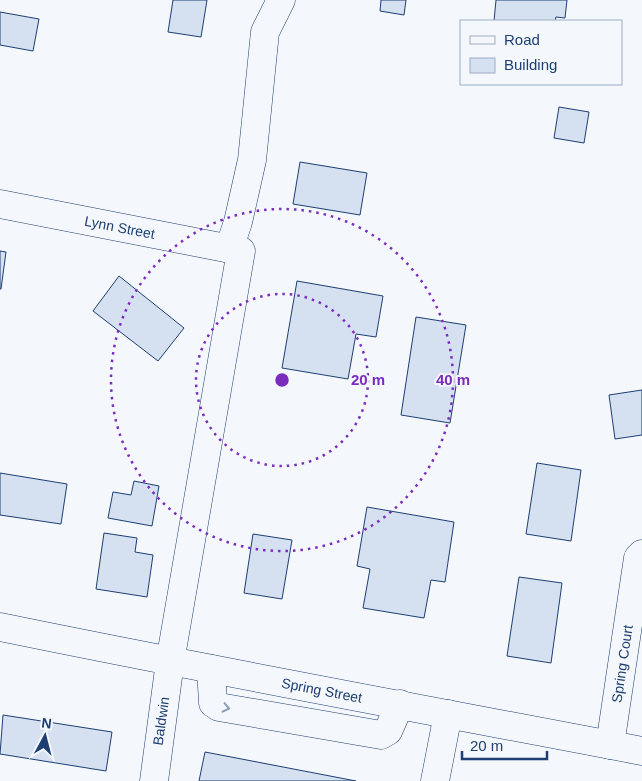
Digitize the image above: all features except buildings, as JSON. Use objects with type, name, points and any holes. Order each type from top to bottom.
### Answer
[{"type":"street","name":"Baldwin","points":[[154,781],[170,662],[238,222],[252,160],[265,32],[281,0]]},
{"type":"street","name":"Lynn Street","points":[[0,204],[235,250]]},
{"type":"street","name":"Spring Court","points":[[610,745],[638,558],[642,554]]},
{"type":"street","name":"Spring Street","points":[[0,627],[170,662],[642,751]]},
{"type":"street","points":[[211,669],[213,704],[219,708],[381,735],[388,731],[400,704]]},
{"type":"street","points":[[435,781],[448,714]]}]
